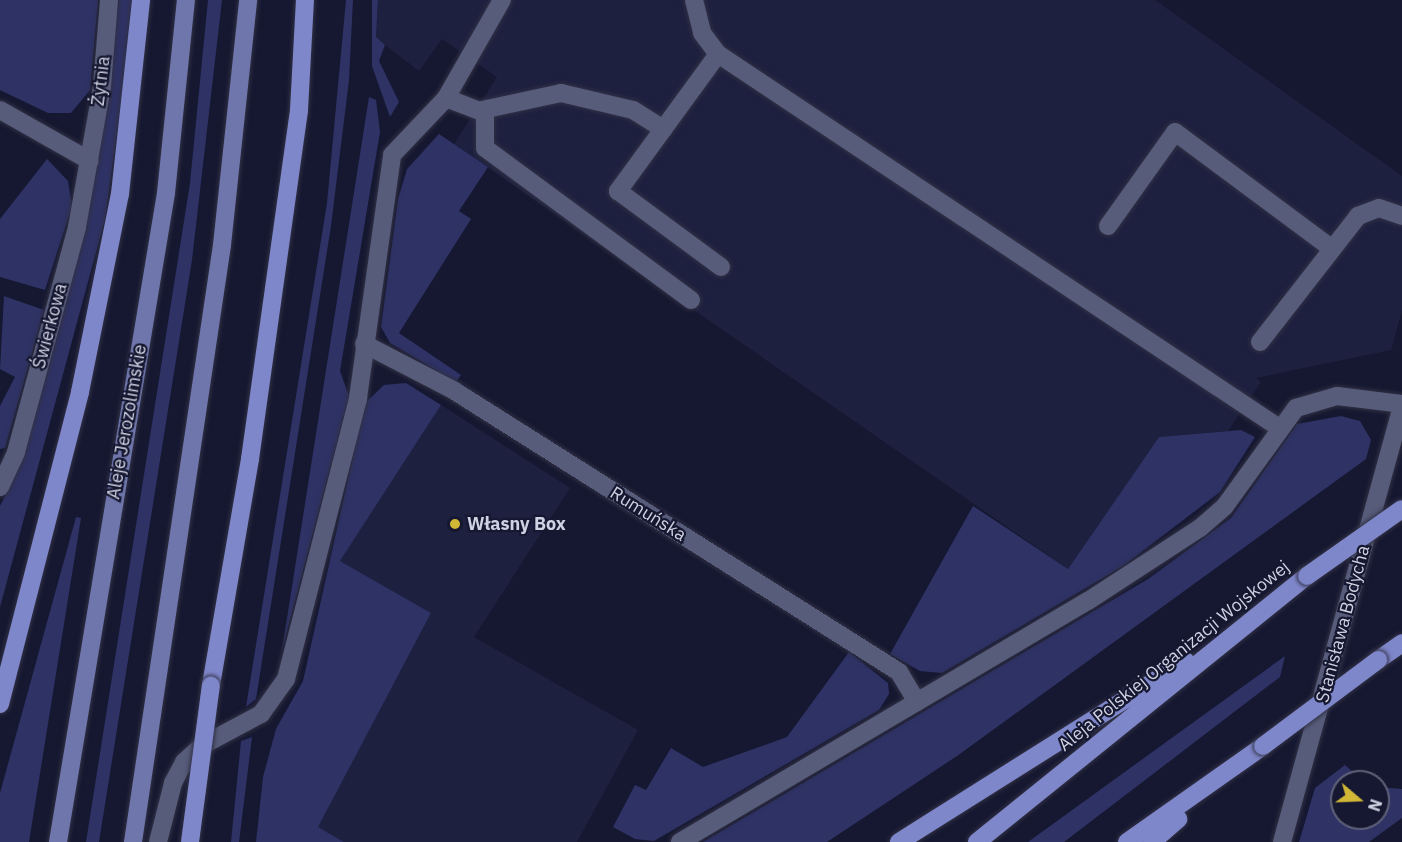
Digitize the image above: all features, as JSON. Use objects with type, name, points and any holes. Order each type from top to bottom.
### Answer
[{"type":"highway","points":[[0,704],[80,392],[115,218],[141,0]]},
{"type":"highway","points":[[190,842],[211,686],[250,459],[299,110],[305,0]]},
{"type":"highway","name":"Aleja Polskiej Organizacji Wojskowej","points":[[977,842],[1307,576],[1402,509]]},
{"type":"highway","points":[[899,842],[1256,616]]},
{"type":"highway","points":[[1152,842],[1263,746],[1402,643]]},
{"type":"highway","points":[[1127,842],[1241,765]]},
{"type":"main road","name":"Aleje Jerozolimskie","points":[[58,842],[168,183],[186,0]]},
{"type":"main road","points":[[133,842],[222,245],[248,0]]},
{"type":"street","name":"Żytnia","points":[[90,161],[109,0]]},
{"type":"street","points":[[158,842],[173,783],[184,762],[203,745],[261,714],[286,679],[358,398],[392,154],[446,98],[502,0]]},
{"type":"street","points":[[694,0],[702,33],[718,54],[1278,427]]},
{"type":"street","points":[[718,54],[618,191],[721,267]]},
{"type":"street","points":[[446,98],[482,110],[561,93],[633,110],[664,129]]},
{"type":"street","points":[[0,110],[90,161]]},
{"type":"street","points":[[482,110],[485,148],[691,300]]},
{"type":"street","points":[[1108,226],[1175,132],[1331,248]]},
{"type":"street","name":"Świerkowa","points":[[0,487],[16,452],[90,161]]},
{"type":"street","points":[[1260,342],[1331,248],[1364,211],[1379,208],[1402,216]]},
{"type":"street","name":"Rumuńska","points":[[364,344],[453,390],[899,672],[917,702]]},
{"type":"street","points":[[680,842],[917,702],[1200,528],[1225,506],[1278,427],[1296,408],[1320,397],[1402,405]]},
{"type":"street","name":"Stanisława Bodycha","points":[[1282,842],[1402,405]]},
{"type":"shaded area","points":[[0,0],[98,0],[90,90],[71,113],[48,113],[0,90]]},
{"type":"shaded area","points":[[119,0],[135,0],[105,219],[0,607],[0,506],[19,468],[90,207]]},
{"type":"shaded area","points":[[208,0],[222,0],[192,260],[99,842],[86,842],[190,183]]},
{"type":"shaded area","points":[[346,0],[353,0],[349,80],[331,226],[256,699],[246,707],[327,203]]},
{"type":"shaded area","points":[[372,0],[378,0],[376,37],[385,45],[379,61],[399,102],[390,117],[372,66]]},
{"type":"shaded area","points":[[378,0],[1155,0],[1402,176],[1402,310],[1391,350],[1256,378],[1261,382],[1228,431],[1159,437],[1068,569],[454,144],[497,77],[442,39],[419,71],[376,38]]},
{"type":"shaded area","points":[[369,97],[376,100],[380,132],[340,371],[349,396],[282,650]]},
{"type":"shaded area","points":[[439,134],[488,167],[459,211],[471,219],[399,333],[461,375],[456,382],[390,343],[381,327],[398,199],[407,169]]},
{"type":"shaded area","points":[[47,159],[68,181],[72,206],[45,290],[0,277],[0,219]]},
{"type":"shaded area","points":[[4,296],[44,310],[5,448],[0,449],[0,406],[15,377],[0,369]]},
{"type":"shaded area","points":[[406,383],[441,405],[340,561],[431,613],[318,827],[344,842],[256,842],[263,777],[276,729],[303,681],[365,403],[384,385]]},
{"type":"shaded area","points":[[441,405],[570,488],[474,637],[638,730],[577,842],[344,842],[317,827],[431,613],[340,561]]},
{"type":"shaded area","points":[[1341,416],[1360,421],[1371,440],[1366,459],[957,756],[827,842],[703,842],[1148,579],[1231,518],[1297,424]]},
{"type":"shaded area","points":[[1241,430],[1255,437],[1220,492],[1123,566],[942,673],[920,671],[890,654],[973,506],[1068,569],[1159,437]]},
{"type":"shaded area","points":[[76,517],[81,518],[29,842],[0,842],[0,793]]},
{"type":"shaded area","points":[[849,652],[888,683],[889,694],[879,710],[654,841],[635,839],[613,827],[635,785],[646,790],[671,748],[703,767],[787,737]]},
{"type":"shaded area","points":[[1285,656],[1280,677],[1064,842],[1028,842]]},
{"type":"shaded area","points":[[252,737],[239,842],[231,842],[241,741]]},
{"type":"shaded area","points":[[1345,765],[1351,770],[1338,770]]},
{"type":"shaded area","points":[[1330,776],[1330,830],[1386,830],[1369,842],[1299,842],[1315,788]]},
{"type":"shaded area","points":[[1390,788],[1402,789],[1402,818],[1390,827]]},
{"type":"place","name":"Własny Box","points":[[455,524]]}]
